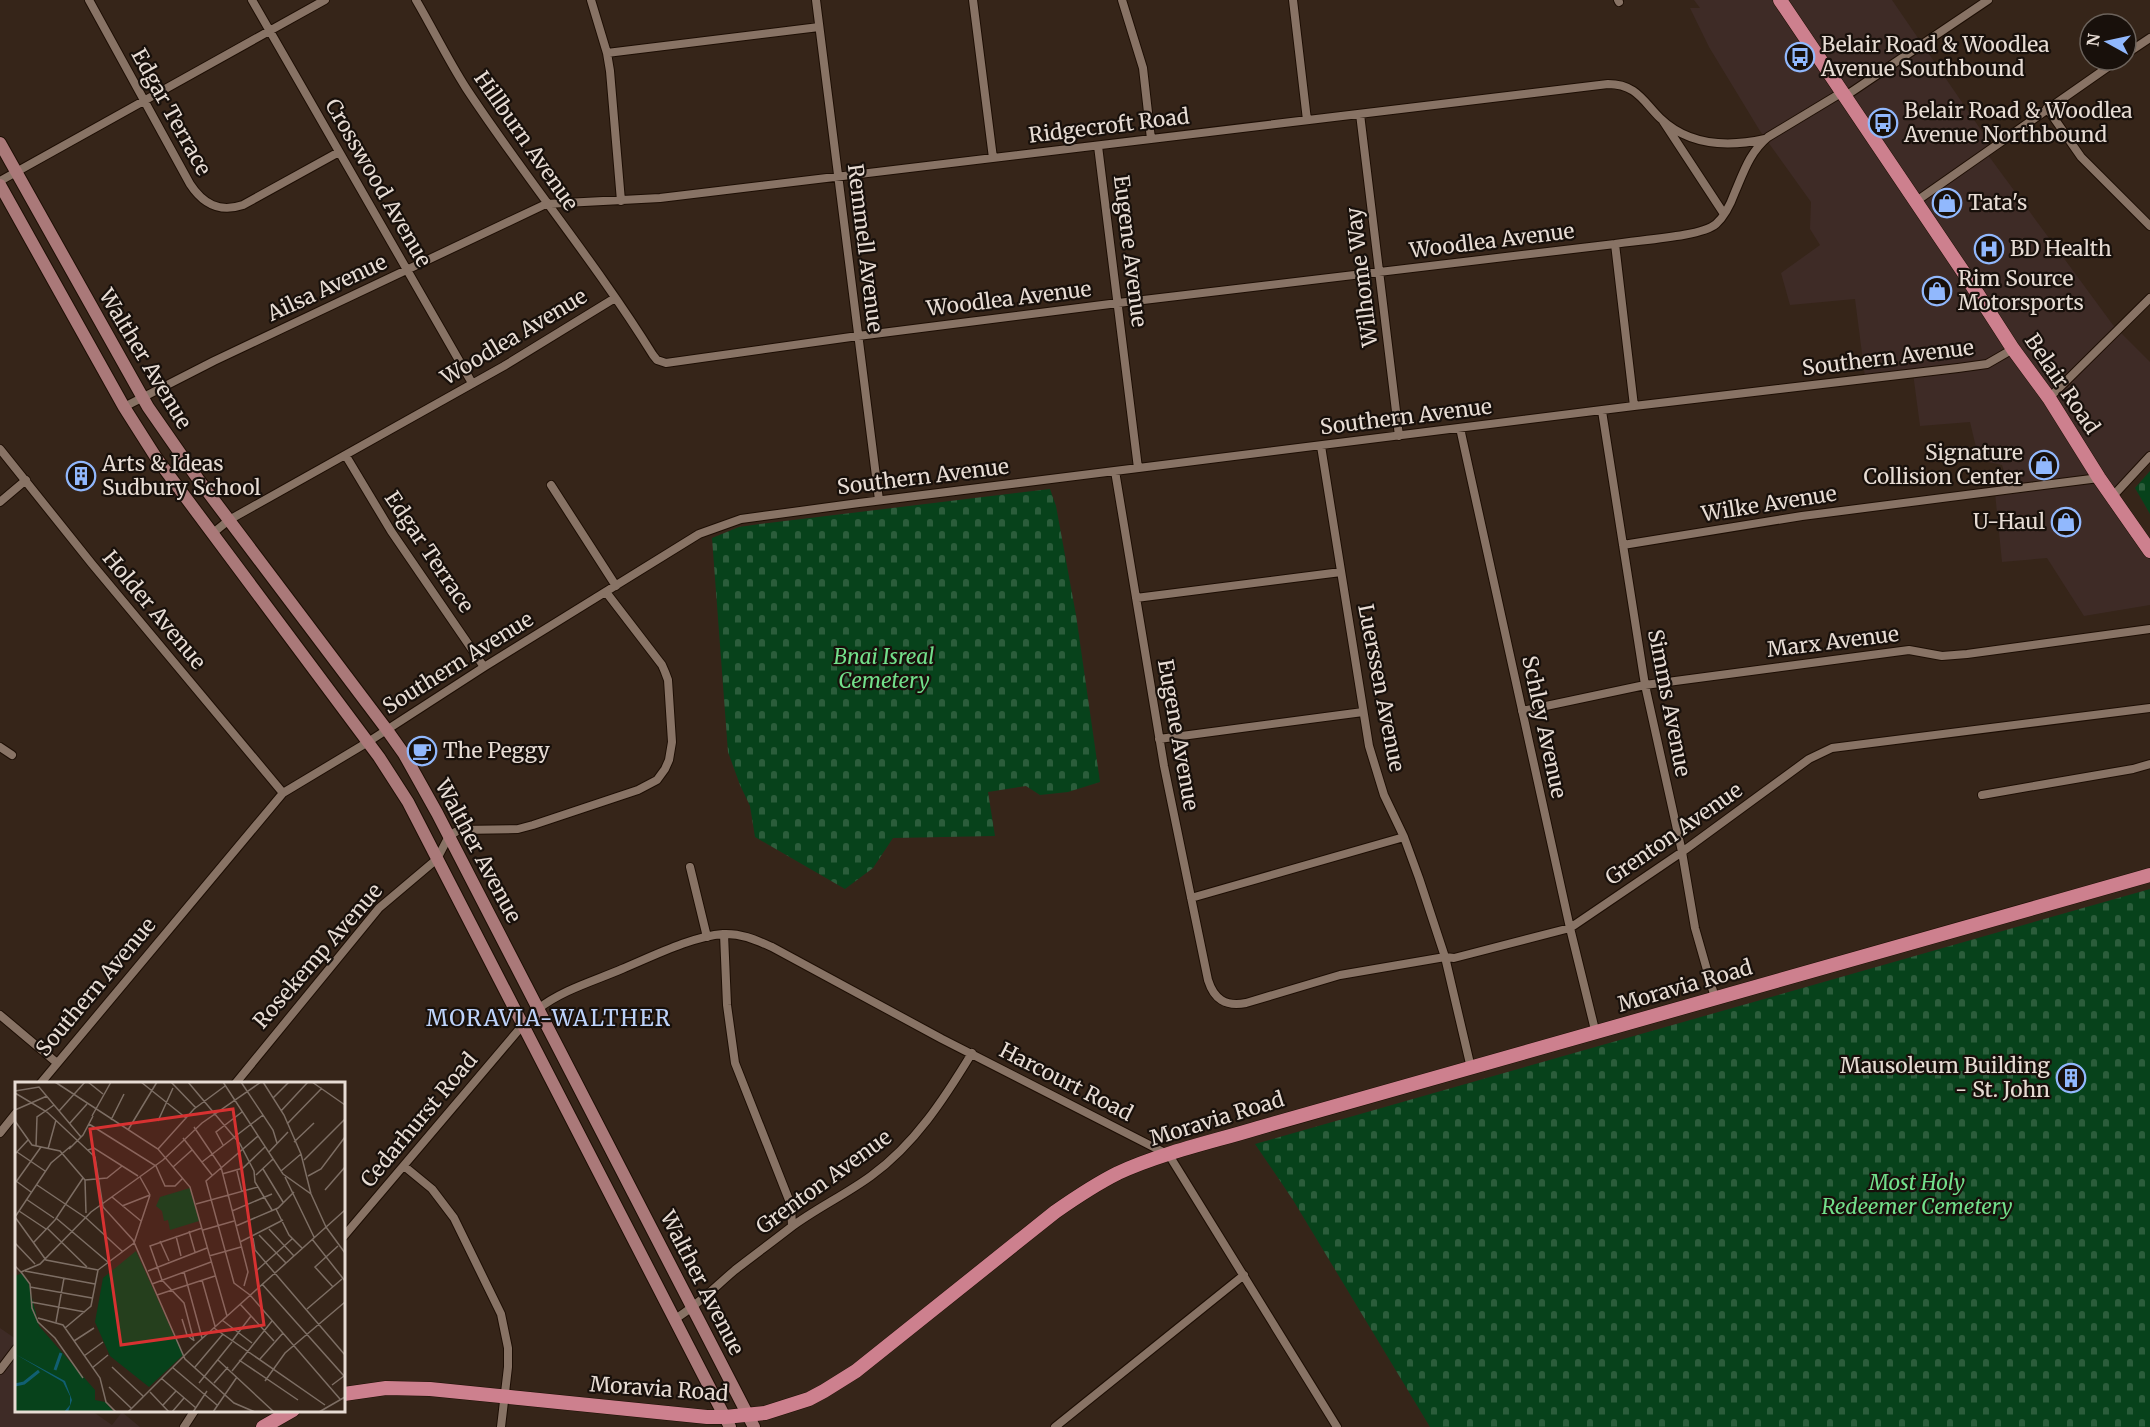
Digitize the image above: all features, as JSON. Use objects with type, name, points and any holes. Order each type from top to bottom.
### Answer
[{"type":"main road","name":"Belair Road","points":[[1780,0],[2013,349],[2049,398],[2099,478],[2150,552]]},
{"type":"main road","name":"Walther Avenue","points":[[0,143],[142,397],[198,479],[404,754],[751,1421]]},
{"type":"main road","name":"Walther Avenue","points":[[0,183],[124,406],[157,459],[368,742],[408,802],[727,1422]]},
{"type":"main road","name":"Moravia Road","points":[[345,1394],[408,1387],[654,1412],[727,1422],[751,1421],[808,1399],[856,1371],[1055,1212],[1082,1193],[1119,1173],[1169,1155],[2150,875]]},
{"type":"main road","points":[[522,1026],[538,1009]]},
{"type":"main road","points":[[263,1427],[289,1412]]},
{"type":"street","name":"Edgar Terrace","points":[[89,0],[190,184],[196,194],[212,206],[233,208],[243,205],[339,152]]},
{"type":"street","name":"Crosswood Avenue","points":[[252,0],[472,383]]},
{"type":"street","points":[[0,183],[324,0]]},
{"type":"street","name":"Hillburn Avenue","points":[[416,0],[465,86],[546,204],[615,298]]},
{"type":"street","points":[[591,0],[608,53],[621,201]]},
{"type":"street","name":"Remmell Avenue","points":[[816,0],[879,500]]},
{"type":"street","points":[[973,0],[993,158]]},
{"type":"street","points":[[1122,0],[1143,68],[1151,139]]},
{"type":"street","points":[[1293,0],[1307,120]]},
{"type":"street","name":"Woodlea Avenue","points":[[213,533],[229,520],[540,346],[615,298],[653,355],[657,360],[666,363],[858,336],[1615,244],[1701,231],[1715,225],[1724,214],[1730,205],[1746,163],[1766,139],[1842,95],[1988,0]]},
{"type":"street","points":[[608,53],[819,27]]},
{"type":"street","points":[[1915,202],[2100,72]]},
{"type":"street","name":"Ridgecroft Road","points":[[546,204],[621,201],[838,177],[1608,84],[1627,86],[1635,91],[1662,120],[1724,214]]},
{"type":"street","points":[[2047,108],[2081,157],[2150,226]]},
{"type":"street","name":"Wilhome Way","points":[[1360,114],[1399,436]]},
{"type":"street","name":"Ridgecroft Road","points":[[1662,120],[1691,137],[1712,143],[1744,144],[1766,139]]},
{"type":"street","name":"Eugene Avenue","points":[[1098,146],[1138,468]]},
{"type":"street","name":"Ailsa Avenue","points":[[124,406],[546,204]]},
{"type":"street","points":[[1615,244],[1634,406]]},
{"type":"street","points":[[2049,398],[2150,298]]},
{"type":"street","name":"Southern Avenue","points":[[41,1082],[283,793],[699,534],[722,524],[755,516],[879,500],[1987,364],[2013,349]]},
{"type":"street","name":"Simms Avenue","points":[[1602,411],[1645,685],[1682,852],[1695,928],[1715,998]]},
{"type":"street","name":"Schley Avenue","points":[[1460,428],[1570,927],[1596,1034]]},
{"type":"street","name":"Luerssen Avenue","points":[[1321,446],[1363,712],[1375,769],[1384,795],[1404,837],[1445,957],[1471,1068]]},
{"type":"street","name":"Holder Avenue","points":[[0,449],[92,564],[283,793]]},
{"type":"street","name":"Edgar Terrace","points":[[346,456],[391,531],[484,666]]},
{"type":"street","points":[[2112,497],[2150,456]]},
{"type":"street","name":"Eugene Avenue","points":[[1115,471],[1159,739],[1208,980],[1211,992],[1219,1001]]},
{"type":"street","name":"Wilke Avenue","points":[[1623,545],[1802,516],[2099,478]]},
{"type":"street","points":[[0,502],[26,480]]},
{"type":"street","points":[[551,485],[616,586]]},
{"type":"street","points":[[1136,598],[1341,572]]},
{"type":"street","points":[[448,836],[459,830],[518,829],[533,825],[638,790],[661,775],[669,760],[672,741],[668,680],[662,665],[606,592]]},
{"type":"street","name":"Marx Avenue","points":[[1522,711],[1645,685],[1899,651],[1913,650],[1949,656],[2150,629]]},
{"type":"street","name":"Grenton Avenue","points":[[1219,1001],[1237,1005],[1340,975],[1466,955],[1545,936],[1570,927],[1682,852],[1809,759],[1832,748],[2150,708]]},
{"type":"street","points":[[1159,739],[1363,712]]},
{"type":"street","points":[[0,747],[12,755]]},
{"type":"street","points":[[1982,795],[2133,769],[2150,764]]},
{"type":"street","name":"Rosekemp Avenue","points":[[236,1082],[379,908],[438,859],[448,836]]},
{"type":"street","points":[[1191,898],[1404,837]]},
{"type":"street","points":[[690,867],[707,937]]},
{"type":"street","points":[[538,1009],[549,1001],[670,949],[724,934],[727,1010],[735,1063],[791,1205],[792,1226]]},
{"type":"street","name":"Harcourt Road","points":[[724,934],[745,936],[772,947],[1169,1155]]},
{"type":"street","points":[[0,1015],[57,1063]]},
{"type":"street","name":"Cedarhurst Road","points":[[345,1235],[522,1026]]},
{"type":"street","name":"Grenton Avenue","points":[[675,1319],[693,1307],[734,1271],[792,1226],[872,1176],[903,1148],[934,1113],[972,1053]]},
{"type":"street","points":[[0,1132],[15,1114]]},
{"type":"street","points":[[1169,1155],[1335,1426]]},
{"type":"street","points":[[404,1166],[432,1190],[454,1218],[501,1314],[508,1348],[501,1427]]},
{"type":"street","points":[[1055,1427],[1244,1275]]},
{"type":"street","points":[[0,1370],[15,1350]]},
{"type":"street","points":[[184,1427],[194,1412]]},
{"type":"shaded area","points":[[1694,0],[1892,0],[1992,146],[1985,151],[2113,325],[2150,362],[2150,456],[2112,497],[2150,551],[2150,605],[2084,616],[2047,558],[2002,562],[1994,483],[2007,481],[2002,465],[1979,460],[1970,422],[1920,426],[1913,373],[1865,377],[1855,299],[1790,305],[1781,273],[1820,245],[1810,229],[1811,202],[1760,131],[1709,47],[1690,8],[1700,8]]},
{"type":"shaded area","points":[[0,1328],[15,1338],[13,1354],[15,1355],[15,1412],[93,1412],[112,1425],[122,1412],[140,1427],[0,1427]]},
{"type":"green space","points":[[2150,471],[2150,514],[2135,488]]},
{"type":"green space","name":"Bnai Isreal Cemetery","points":[[1050,489],[1056,506],[1076,615],[1100,782],[1068,792],[1040,795],[1026,786],[988,792],[995,836],[893,838],[873,868],[845,889],[755,837],[750,806],[728,752],[712,538],[739,527]]},
{"type":"green space","name":"Most Holy Redeemer Cemetery","points":[[2150,889],[2150,1427],[1430,1427],[1293,1200],[1255,1144]]},
{"type":"place","name":"Belair Road & Woodlea Avenue Southbound","points":[[1800,57]]},
{"type":"place","name":"Belair Road & Woodlea Avenue Northbound","points":[[1883,123]]},
{"type":"place","name":"Tata's","points":[[1947,203]]},
{"type":"place","name":"BD Health","points":[[1989,249]]},
{"type":"place","name":"Rim Source Motorsports","points":[[1937,291]]},
{"type":"place","name":"Signature Collision Center","points":[[2044,465]]},
{"type":"place","name":"Arts & Ideas Sudbury School","points":[[81,476]]},
{"type":"place","name":"U-Haul","points":[[2066,522]]},
{"type":"place","name":"The Peggy","points":[[422,751]]},
{"type":"place","name":"Mausoleum Building - St. John","points":[[2071,1078]]},
{"type":"district","name":"MORAVIA-WALTHER","points":[[549,1018]]}]
